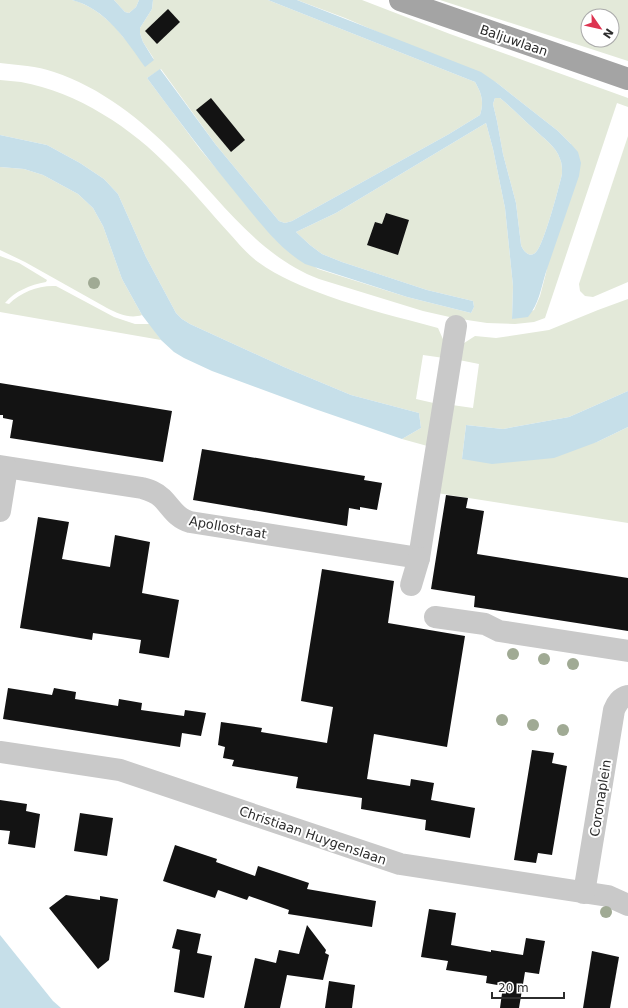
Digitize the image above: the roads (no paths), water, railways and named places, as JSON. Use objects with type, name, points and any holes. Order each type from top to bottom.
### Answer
[{"type":"main road","name":"Baljuwlaan","points":[[400,0],[628,79]]},
{"type":"street","points":[[410,585],[419,558],[456,326]]},
{"type":"street","points":[[0,511],[4,467]]},
{"type":"street","name":"Apollostraat","points":[[4,467],[142,488],[154,492],[161,497],[179,517],[190,522],[419,558]]},
{"type":"street","points":[[435,617],[484,624],[498,631],[628,651]]},
{"type":"street","name":"Coronaplein","points":[[584,893],[608,748],[622,700]]},
{"type":"street","name":"Christiaan Huygenslaan","points":[[0,752],[120,770],[400,864],[608,896],[628,905]]},
{"type":"water","points":[[72,0],[114,0],[125,12],[129,13],[136,7],[139,0],[153,0],[152,9],[140,28],[140,33],[143,42],[154,60],[145,67],[123,36],[105,18],[84,4]]},
{"type":"water","points":[[268,0],[297,0],[481,72],[558,131],[578,152],[581,163],[579,176],[541,290],[532,312],[528,317],[512,319],[513,286],[505,208],[486,123],[336,213],[296,232],[322,254],[342,262],[427,290],[473,301],[474,307],[471,313],[407,297],[305,264],[296,258],[271,236],[206,156],[147,78],[160,69],[216,145],[279,221],[285,223],[292,221],[449,134],[480,115],[482,98],[475,82]],"holes":[[[495,98],[500,98],[556,150],[561,162],[562,174],[547,227],[539,247],[536,252],[531,255],[525,252],[521,245],[516,203],[503,154],[493,104]]]},
{"type":"water","points":[[0,135],[47,145],[80,163],[104,179],[118,194],[146,257],[176,313],[182,319],[284,367],[351,395],[419,413],[421,428],[402,439],[212,371],[174,352],[161,340],[142,315],[122,279],[103,226],[93,208],[78,194],[43,175],[24,169],[0,167]]},
{"type":"water","points":[[628,391],[628,427],[597,442],[554,458],[492,464],[462,459],[466,425],[503,429],[569,417]]},
{"type":"water","points":[[0,935],[53,1001],[61,1008],[0,1008]]}]
